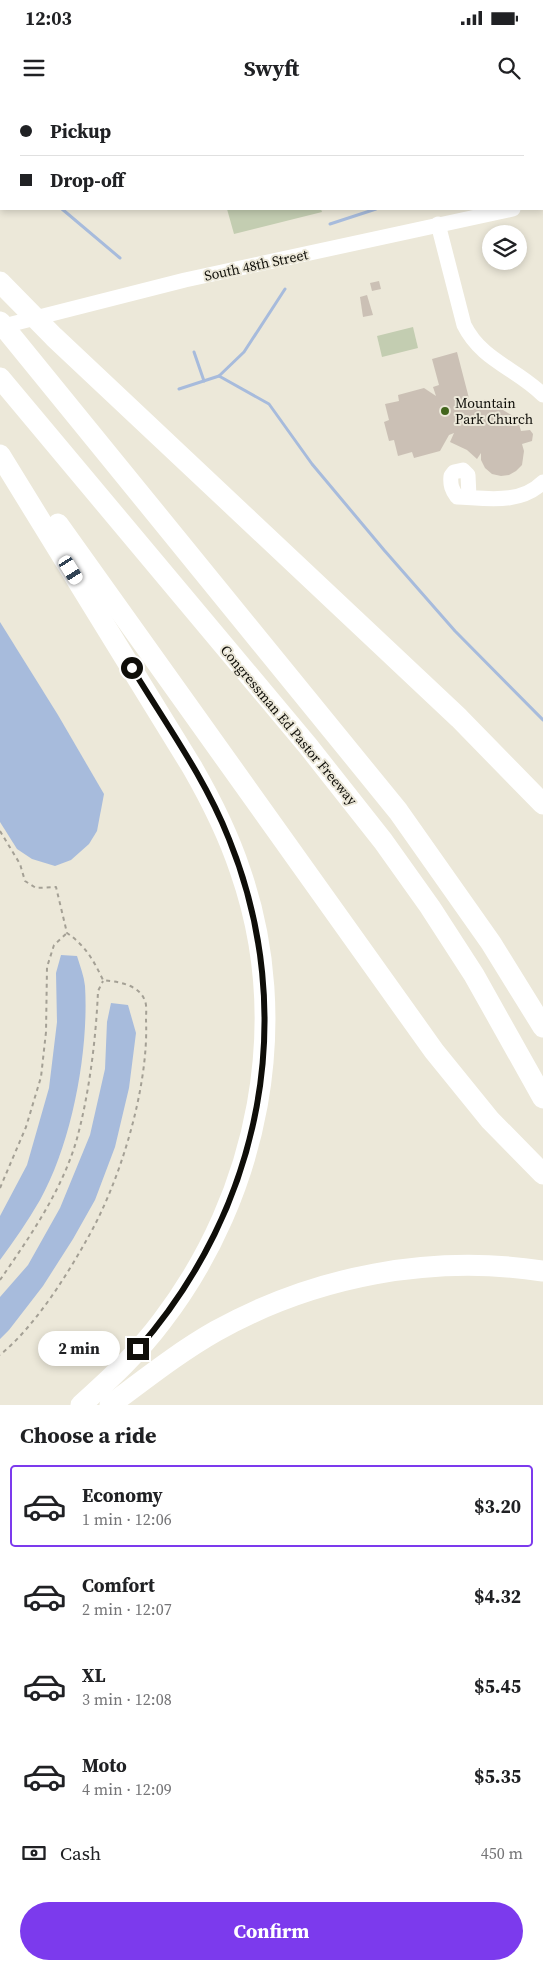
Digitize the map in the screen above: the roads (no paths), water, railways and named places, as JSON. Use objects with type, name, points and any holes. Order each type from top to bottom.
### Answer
[{"type":"highway","points":[[0,282],[54,337],[459,718],[543,804]]},
{"type":"highway","points":[[0,322],[398,811],[491,943],[543,1027]]},
{"type":"highway","name":"Congressman Ed Pastor Freeway","points":[[0,378],[308,746],[383,841],[430,907],[465,961],[543,1098]]},
{"type":"highway","points":[[0,443],[423,1036],[485,1114],[543,1174]]},
{"type":"highway","points":[[0,455],[212,802],[228,837],[246,889],[258,942],[264,990],[264,1052],[260,1093],[246,1156],[225,1214],[198,1268],[162,1321],[133,1354],[81,1405]]},
{"type":"highway","points":[[459,718],[512,760],[543,789]]},
{"type":"highway","points":[[110,1405],[173,1358],[215,1332],[258,1310],[318,1287],[360,1277],[421,1268],[464,1265],[537,1270]]},
{"type":"street","name":"South 48th Street","points":[[0,327],[212,274],[508,210]]},
{"type":"street","points":[[438,224],[464,325],[470,338],[482,351],[543,395]]},
{"type":"street","points":[[470,497],[493,499],[515,497],[536,489],[543,482]]},
{"type":"water","points":[[0,622],[58,715],[104,794],[97,831],[89,844],[71,860],[55,866],[32,859],[17,849],[0,822]]},
{"type":"water","points":[[61,955],[77,956],[85,986],[84,1039],[76,1096],[61,1152],[51,1177],[31,1216],[0,1260],[0,1216],[27,1165],[49,1088],[57,1022],[56,973]]},
{"type":"water","points":[[111,1003],[128,1005],[136,1033],[129,1088],[115,1147],[95,1200],[73,1239],[43,1286],[0,1339],[0,1297],[28,1265],[60,1208],[90,1135],[105,1069],[107,1022]]},
{"type":"waterway","points":[[63,210],[120,258]]},
{"type":"waterway","points":[[330,224],[373,210]]},
{"type":"waterway","points":[[219,376],[244,352],[285,289]]},
{"type":"waterway","points":[[194,352],[204,381]]},
{"type":"waterway","points":[[179,389],[219,376],[269,404],[312,464],[384,550],[455,631],[543,720]]},
{"type":"place","name":"Mountain Park Church","points":[[445,411]]}]
